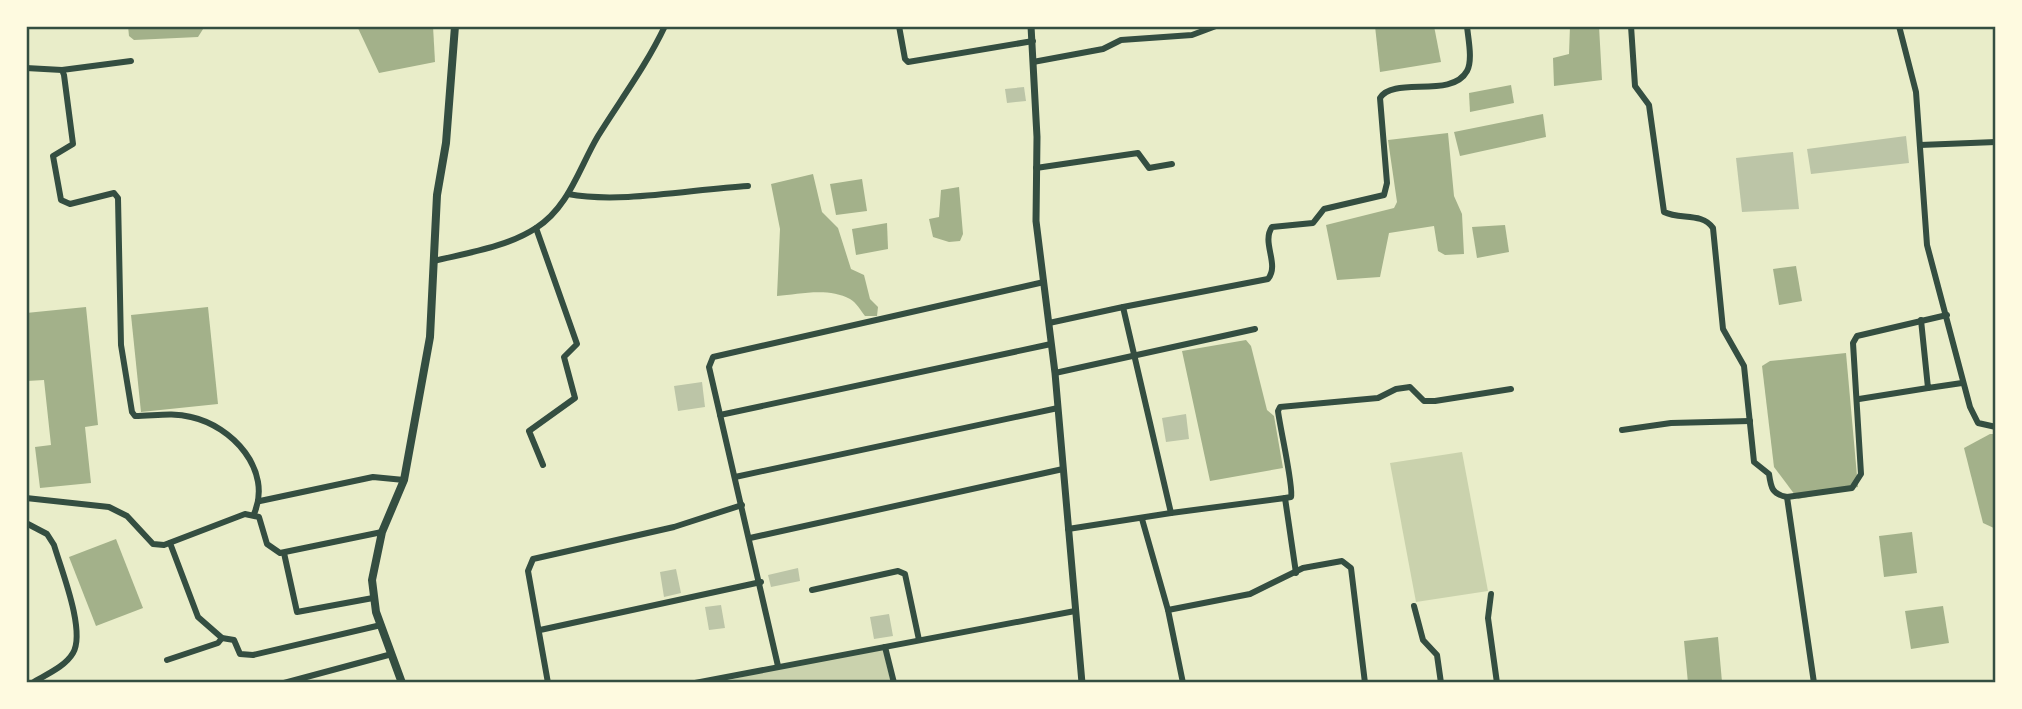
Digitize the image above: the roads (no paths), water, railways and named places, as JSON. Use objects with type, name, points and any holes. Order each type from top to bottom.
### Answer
[{"type":"main road","points":[[402,683],[373,598],[372,579],[382,532],[404,480],[430,337],[434,261],[455,26]]},
{"type":"street","points":[[434,261],[499,243],[536,229],[560,208],[598,136],[639,77],[665,26]]},
{"type":"street","points":[[899,26],[905,59],[908,62],[1033,41]]},
{"type":"street","points":[[1031,26],[1036,221],[1055,373],[1082,683]]},
{"type":"street","points":[[1034,62],[1103,49],[1121,40],[1181,36],[1216,26]]},
{"type":"street","points":[[1049,323],[1268,279],[1273,271],[1268,236],[1272,226],[1313,223],[1324,209],[1384,195],[1387,183],[1380,98],[1388,91],[1444,84],[1462,77],[1469,65],[1467,26]]},
{"type":"street","points":[[1631,26],[1635,86],[1649,105],[1661,203],[1664,212],[1673,216],[1702,218],[1713,228],[1723,329],[1744,366],[1754,462],[1769,474],[1771,488],[1776,495],[1787,497],[1852,488],[1857,483],[1861,460],[1859,399],[1853,343],[1857,336],[1947,315]]},
{"type":"street","points":[[1899,26],[1916,92],[1927,245],[1947,315],[1962,383],[1978,423],[1996,427]]},
{"type":"street","points":[[26,68],[62,70],[131,61]]},
{"type":"street","points":[[62,70],[73,144],[53,156],[61,200],[70,204],[114,194],[118,198],[121,345],[124,377],[132,412],[135,416],[187,416],[209,422],[248,456],[258,478],[260,501],[254,514]]},
{"type":"street","points":[[1920,145],[1996,142]]},
{"type":"street","points":[[1036,168],[1138,153],[1149,168],[1172,164]]},
{"type":"street","points":[[568,194],[585,197],[635,196],[748,186]]},
{"type":"street","points":[[536,229],[577,344],[564,357],[575,398],[529,430],[542,465]]},
{"type":"street","points":[[778,666],[761,582],[709,367],[713,357],[1044,282]]},
{"type":"street","points":[[1123,307],[1171,513]]},
{"type":"street","points":[[1921,320],[1927,388]]},
{"type":"street","points":[[1055,373],[1255,329]]},
{"type":"street","points":[[720,415],[1051,344]]},
{"type":"street","points":[[1859,399],[1962,383]]},
{"type":"street","points":[[1068,529],[1291,497],[1293,489],[1285,463],[1278,411],[1280,407],[1378,398],[1390,391],[1410,387],[1424,401],[1511,389]]},
{"type":"street","points":[[735,477],[1058,408]]},
{"type":"street","points":[[1622,430],[1671,423],[1750,421]]},
{"type":"street","points":[[750,538],[1063,469]]},
{"type":"street","points":[[260,501],[384,476],[404,480]]},
{"type":"street","points":[[1787,497],[1814,683]]},
{"type":"street","points":[[26,498],[109,507],[127,516],[153,544],[170,543],[245,514],[259,517],[270,548],[284,554],[382,532]]},
{"type":"street","points":[[1285,498],[1296,573]]},
{"type":"street","points":[[548,683],[528,570],[533,559],[674,527],[742,505]]},
{"type":"street","points":[[1142,519],[1168,610],[1183,683]]},
{"type":"street","points":[[26,523],[47,534],[54,545],[76,630],[74,651],[67,660],[32,683]]},
{"type":"street","points":[[170,543],[198,617],[222,638],[234,640],[240,654],[253,655],[381,625]]},
{"type":"street","points":[[284,554],[297,612],[373,598]]},
{"type":"street","points":[[1168,610],[1250,594],[1312,565],[1342,561],[1351,568],[1364,683]]},
{"type":"street","points":[[812,590],[898,571],[905,574],[919,640]]},
{"type":"street","points":[[540,630],[761,582]]},
{"type":"street","points":[[1490,594],[1488,618],[1497,683]]},
{"type":"street","points":[[1413,606],[1423,640],[1437,654],[1441,683]]},
{"type":"street","points":[[695,683],[1075,611]]},
{"type":"street","points":[[167,660],[218,643],[222,638]]},
{"type":"street","points":[[885,647],[894,683]]},
{"type":"street","points":[[284,683],[392,654]]}]
